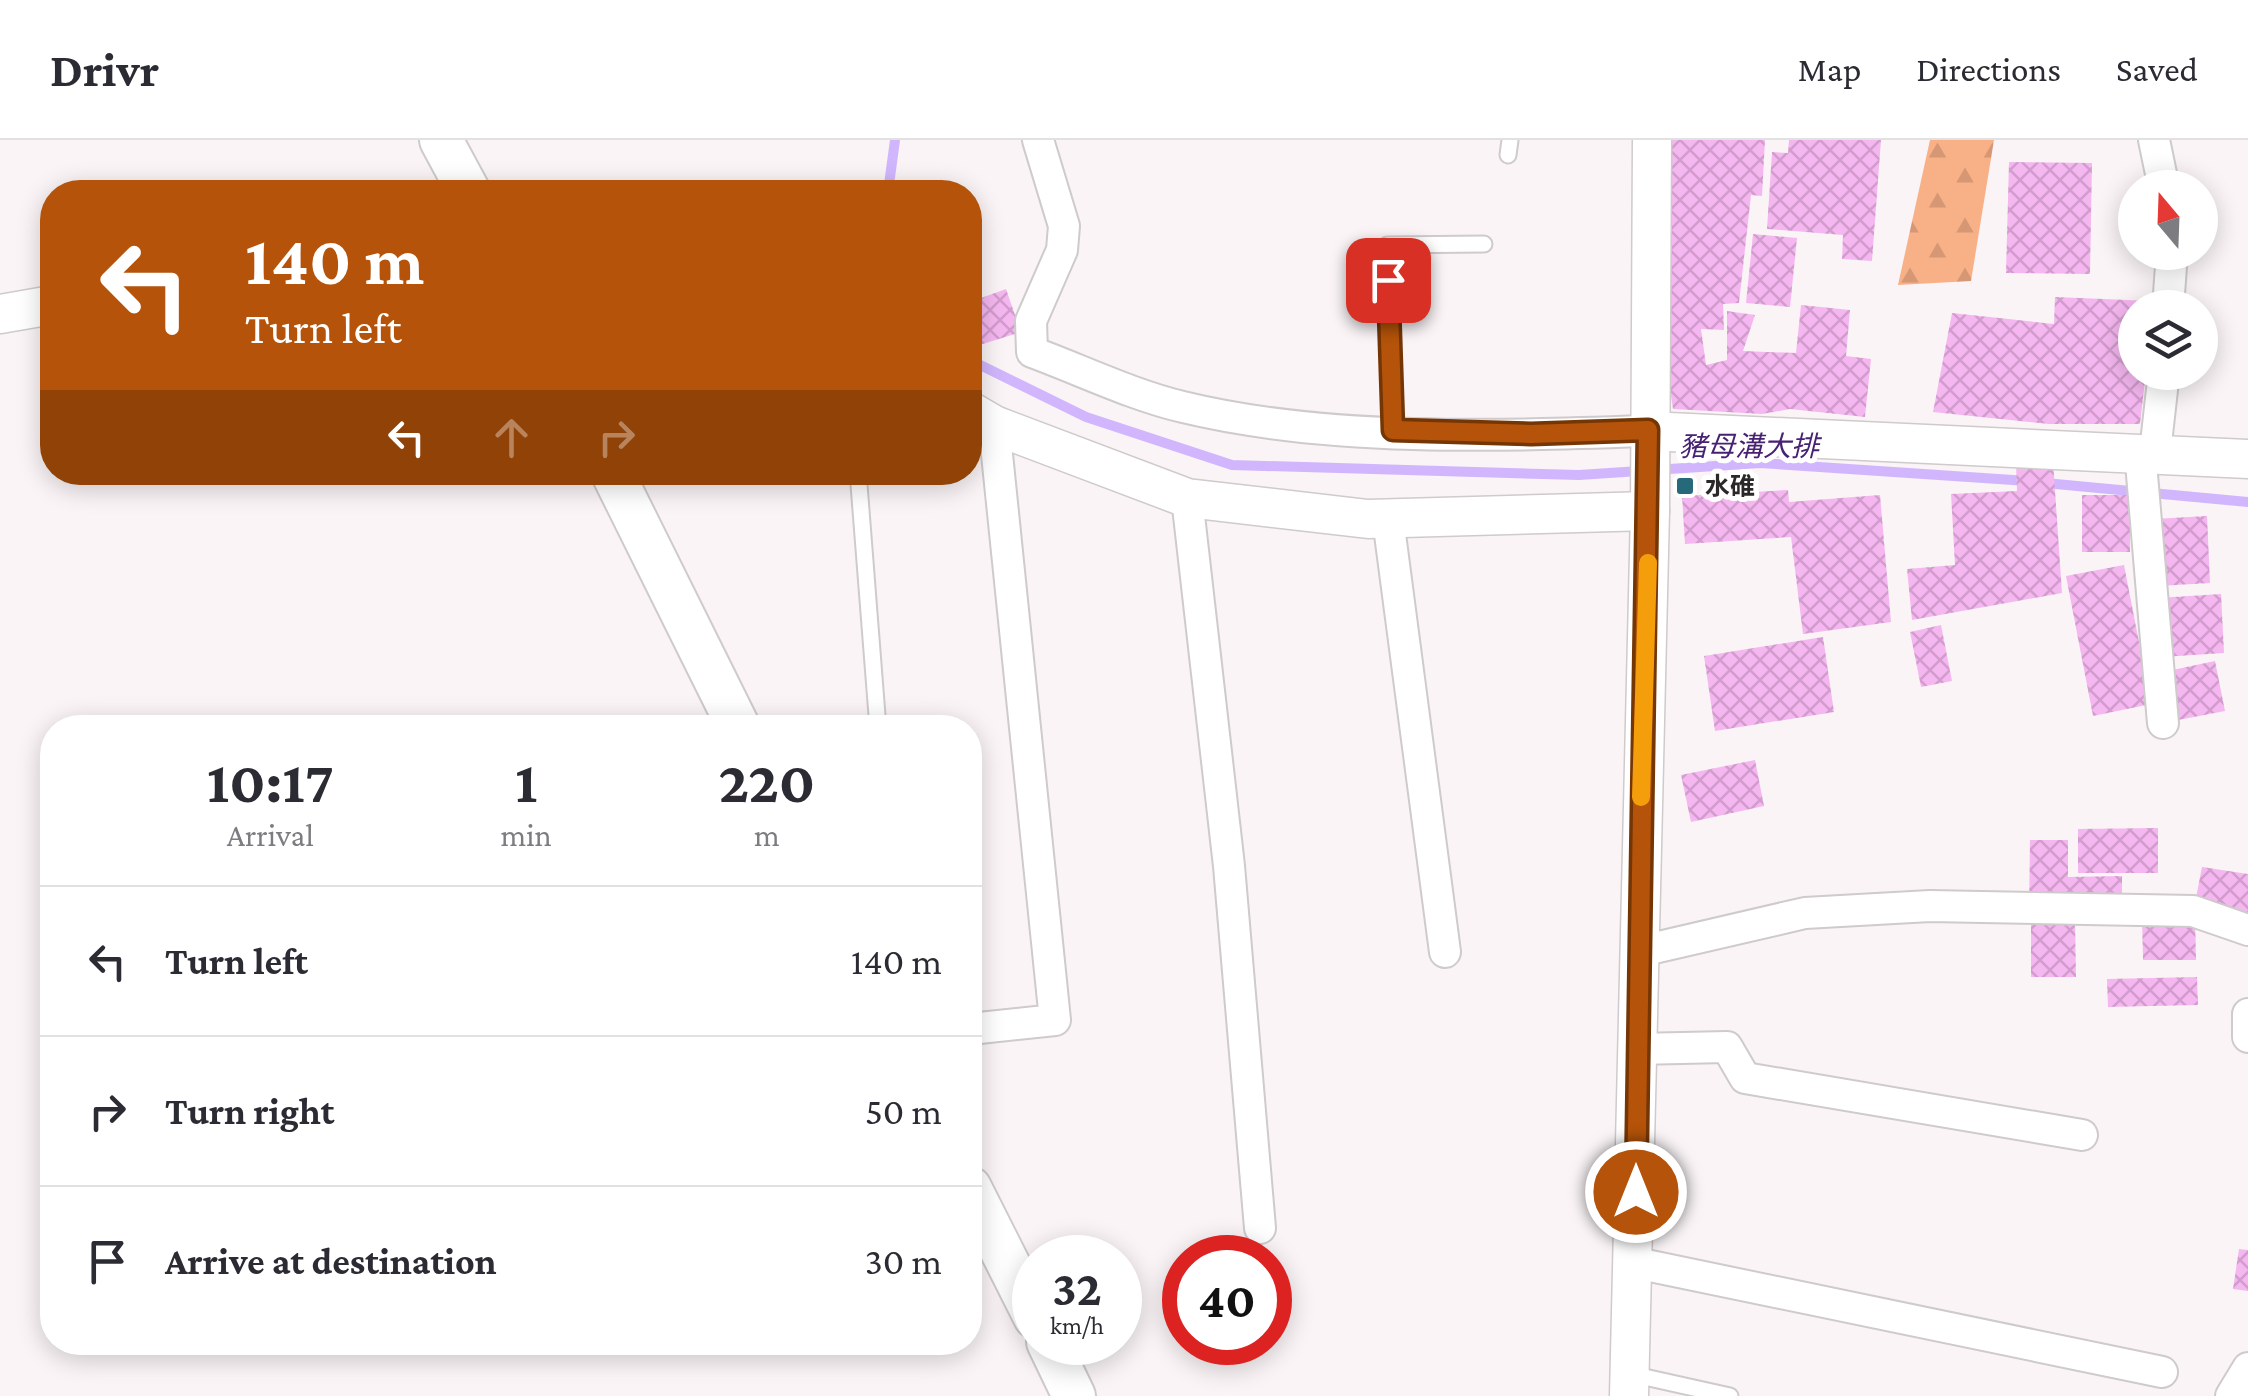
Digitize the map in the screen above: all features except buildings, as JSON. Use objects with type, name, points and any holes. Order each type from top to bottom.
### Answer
[{"type":"main road","points":[[441,140],[463,180]]},
{"type":"main road","points":[[618,485],[733,715]]},
{"type":"main road","points":[[982,1237],[1012,1283]]},
{"type":"main road","points":[[1059,1365],[1074,1396]]},
{"type":"street","points":[[1038,140],[1064,226],[1062,250],[1031,320],[1032,352],[1181,407],[1292,427],[1531,434],[1648,430],[2147,451],[2248,459]]},
{"type":"street","points":[[1630,1385],[1636,1264],[1636,952],[1650,511],[1652,140]]},
{"type":"street","points":[[2154,140],[2160,170]]},
{"type":"street","points":[[0,314],[40,307]]},
{"type":"street","points":[[2160,390],[2147,451],[2142,508],[2164,723]]},
{"type":"street","points":[[982,1028],[1055,1020],[982,418],[1186,498],[1388,519],[1650,511]]},
{"type":"street","points":[[1186,498],[1230,866],[1260,1228]]},
{"type":"street","points":[[1388,519],[1445,952]]},
{"type":"street","points":[[1636,952],[1806,913],[1930,906],[2193,912],[2248,930]]},
{"type":"street","points":[[2248,1014],[2248,1037]]},
{"type":"street","points":[[1636,1048],[1727,1047],[1744,1078],[2082,1134]]},
{"type":"street","points":[[1636,1264],[2162,1372]]},
{"type":"street","points":[[2231,1396],[2248,1368]]},
{"type":"lane","points":[[1393,430],[1387,245],[1484,244]]},
{"type":"lane","points":[[859,485],[877,715]]},
{"type":"lane","points":[[1630,1385],[1730,1396]]},
{"type":"green space","points":[[1930,140],[1994,140],[1971,281],[1898,285]]},
{"type":"waterway","name":"豬母溝大排","points":[[890,180],[895,140]]},
{"type":"waterway","name":"豬母溝大排","points":[[982,366],[1086,417],[1232,465],[1579,475],[1760,463],[2028,481]]},
{"type":"waterway","name":"豬母溝大排","points":[[2045,483],[2248,502]]},
{"type":"slow traffic","points":[[1641,797],[1648,563]]},
{"type":"place","name":"水碓","points":[[1685,486]]},
{"type":"route","points":[[1388,280],[1393,430],[1531,434],[1648,430],[1650,511],[1636,952],[1636,1192]]}]
